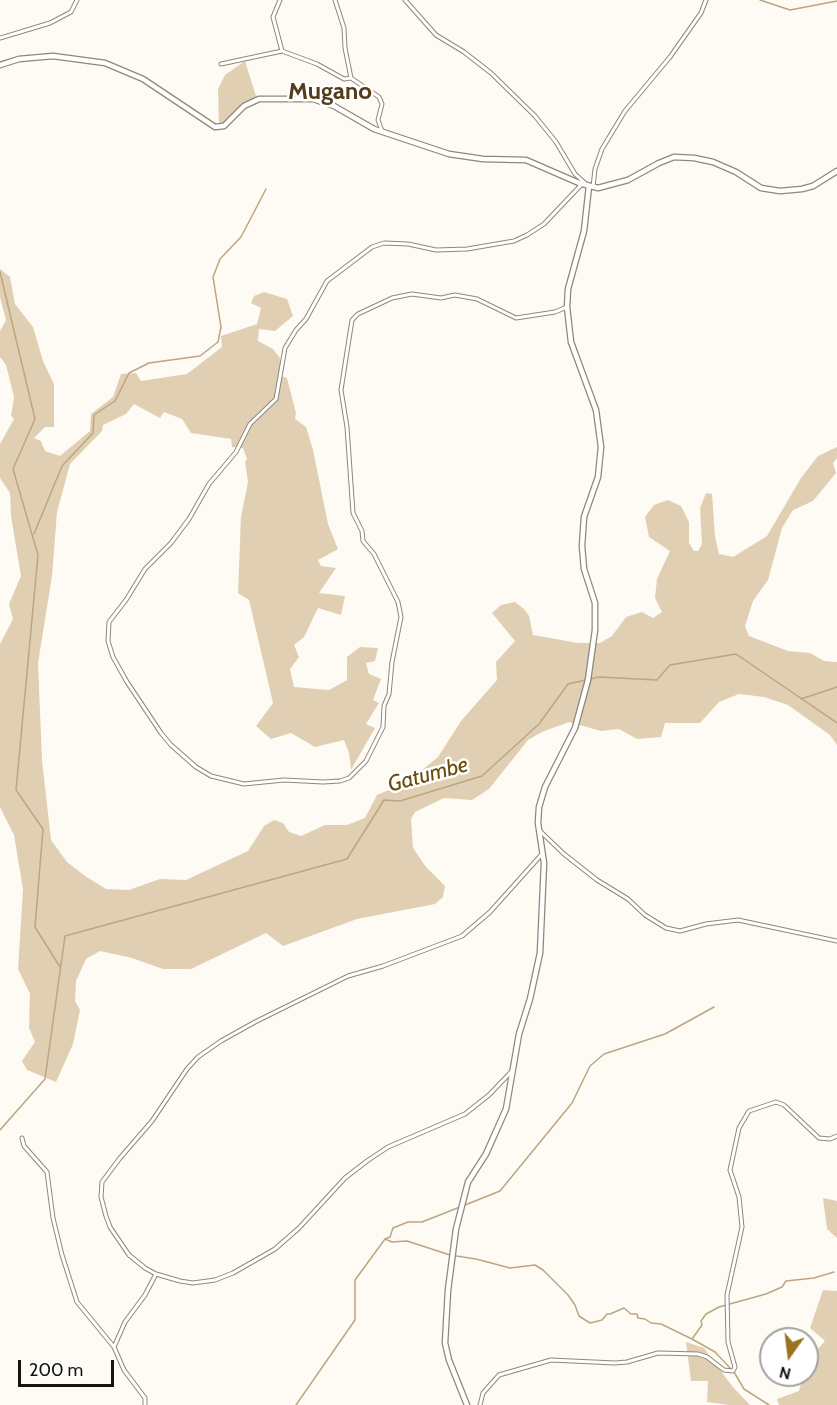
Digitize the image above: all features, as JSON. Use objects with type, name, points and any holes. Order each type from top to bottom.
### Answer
[{"type":"main road","points":[[0,64],[46,56],[72,57],[105,63],[143,79],[215,127],[224,126],[244,106],[259,99],[305,98],[334,106],[366,125],[458,156],[526,160],[591,187],[602,188],[628,180],[674,157],[713,162],[736,172],[761,188],[780,191],[813,186],[837,171]]},
{"type":"main road","points":[[467,1405],[449,1360],[445,1343],[454,1243],[461,1203],[468,1182],[486,1154],[505,1115],[519,1034],[538,963],[543,853],[538,816],[541,799],[551,774],[570,740],[586,689],[596,623],[595,603],[582,562],[582,546],[584,518],[598,477],[600,447],[596,411],[571,342],[567,307],[568,289],[584,231],[591,187]]},
{"type":"street","points":[[0,38],[50,23],[71,12],[77,0]]},
{"type":"street","points":[[280,0],[273,17],[282,51]]},
{"type":"street","points":[[335,0],[344,28],[351,78]]},
{"type":"street","points":[[405,0],[436,35],[464,52],[491,73],[535,116],[556,141],[575,174],[591,187],[602,149],[625,111],[670,57],[701,13],[706,0]]},
{"type":"street","points":[[220,64],[282,51],[317,64],[345,79],[351,78],[379,97],[382,104],[378,120],[382,131]]},
{"type":"street","points":[[567,307],[555,312],[516,318],[477,299],[455,295],[441,298],[412,294],[392,298],[358,314],[352,320],[341,390],[347,427],[353,513],[362,531],[363,542],[374,554],[398,602],[401,617],[392,662],[389,694],[383,710],[383,727],[362,766],[349,778],[340,780],[244,783],[211,776],[196,767],[161,733],[127,682],[113,657],[108,641],[109,622],[145,569],[171,543],[189,519],[209,484],[236,452],[250,423],[276,399],[285,348],[306,319],[327,281],[372,247],[384,243],[408,244],[436,250],[500,245],[514,241],[544,224],[582,184]]},
{"type":"street","points":[[540,831],[597,880],[628,899],[645,915],[666,928],[680,931],[712,923],[738,920],[837,941]]},
{"type":"street","points":[[512,1071],[489,1095],[465,1114],[388,1148],[367,1161],[345,1178],[299,1228],[275,1250],[232,1274],[204,1282],[180,1281],[156,1274],[129,1256],[110,1227],[102,1204],[101,1186],[120,1158],[152,1122],[187,1069],[198,1057],[255,1022],[348,976],[383,966],[462,936],[490,912],[543,853]]},
{"type":"street","points":[[480,1405],[483,1393],[494,1378],[544,1361],[615,1363],[658,1353],[698,1354],[712,1360],[724,1370],[733,1371],[735,1367],[728,1342],[727,1295],[742,1227],[739,1197],[730,1170],[739,1128],[749,1111],[776,1102],[784,1105],[819,1138],[830,1139],[837,1136]]},
{"type":"street","points":[[22,1138],[24,1146],[47,1172],[53,1218],[77,1302],[114,1347],[124,1371],[145,1398],[145,1405]]},
{"type":"street","points":[[114,1347],[125,1322],[145,1295],[156,1274]]},
{"type":"shaded area","points":[[245,61],[257,99],[246,103],[224,125],[219,126],[218,89],[225,75]]},
{"type":"shaded area","points":[[0,269],[10,277],[15,304],[33,327],[43,361],[54,384],[54,427],[45,427],[34,438],[41,441],[45,451],[60,456],[90,431],[91,414],[113,397],[121,374],[136,373],[141,381],[187,374],[222,347],[221,336],[257,324],[261,308],[251,303],[254,296],[264,292],[287,299],[293,316],[275,331],[259,329],[258,341],[273,349],[280,358],[281,376],[287,378],[296,413],[295,419],[306,427],[313,450],[328,524],[338,549],[318,560],[321,566],[336,568],[319,593],[345,596],[341,615],[318,608],[304,637],[294,645],[299,657],[290,669],[294,687],[329,690],[347,680],[347,657],[360,647],[378,648],[375,661],[366,663],[369,674],[381,679],[373,700],[379,703],[366,724],[375,728],[351,770],[349,753],[344,740],[315,747],[291,733],[271,739],[256,726],[273,703],[249,600],[238,593],[241,517],[248,482],[245,462],[247,459],[243,448],[232,447],[231,439],[191,433],[182,419],[164,412],[160,418],[134,404],[126,414],[103,425],[102,431],[70,464],[57,512],[52,576],[38,663],[42,760],[51,840],[67,862],[106,889],[129,890],[160,879],[186,880],[248,851],[264,826],[274,820],[283,823],[289,832],[301,836],[325,825],[347,825],[365,818],[377,795],[406,783],[438,757],[461,721],[497,680],[496,662],[515,641],[492,613],[501,605],[515,602],[524,609],[529,616],[533,635],[578,643],[600,643],[612,636],[626,617],[642,612],[653,618],[662,612],[655,598],[657,579],[670,551],[649,537],[645,517],[654,505],[668,500],[681,506],[689,522],[689,543],[694,551],[698,551],[702,544],[700,508],[706,493],[712,494],[715,536],[719,554],[733,557],[767,536],[801,478],[818,456],[837,447],[837,458],[833,463],[836,473],[813,501],[793,510],[782,528],[768,580],[753,601],[745,626],[749,636],[788,651],[810,653],[824,661],[837,662],[837,745],[830,735],[788,705],[764,697],[739,694],[719,702],[700,723],[665,723],[661,737],[637,739],[619,729],[601,731],[569,722],[542,732],[528,740],[489,789],[472,800],[444,798],[415,812],[411,819],[413,848],[426,867],[445,886],[443,897],[435,904],[357,919],[283,946],[266,933],[191,969],[163,969],[132,958],[100,951],[86,959],[76,981],[75,1001],[80,1010],[73,1044],[56,1082],[27,1070],[22,1061],[35,1042],[29,1028],[30,994],[18,969],[23,889],[14,835],[0,807],[0,644],[13,619],[9,604],[21,576],[11,516],[10,493],[0,478],[0,444],[14,419],[11,416],[14,397],[6,365],[0,357],[0,331],[6,320],[0,297]]},
{"type":"shaded area","points":[[823,1198],[837,1201],[837,1238],[827,1229]]},
{"type":"shaded area","points":[[823,1290],[837,1291],[837,1405],[779,1405],[777,1399],[799,1391],[800,1387],[819,1387],[819,1348],[825,1341],[819,1336],[819,1327],[810,1327]]},
{"type":"shaded area","points":[[686,1342],[704,1348],[732,1386],[750,1405],[707,1402],[708,1381],[691,1381]]},
{"type":"waterway","points":[[760,0],[790,10],[837,1]]},
{"type":"waterway","points":[[34,534],[62,466],[93,433],[94,415],[115,401],[129,373],[149,363],[200,356],[218,342],[221,327],[213,277],[220,259],[241,237],[266,189]]},
{"type":"waterway","points":[[0,272],[35,419],[13,469],[38,555],[16,790],[43,829],[35,927],[60,967]]},
{"type":"waterway","name":"Gatumbe","points":[[591,679],[599,677],[657,680],[670,665],[736,654],[837,723]]},
{"type":"waterway","name":"Gatumbe","points":[[0,1130],[45,1079],[65,936],[347,859],[384,800],[400,801],[482,776],[539,724],[568,684],[586,680]]},
{"type":"waterway","points":[[801,699],[837,687]]},
{"type":"waterway","points":[[465,1205],[500,1191],[572,1103],[590,1066],[604,1054],[665,1034],[714,1007]]},
{"type":"waterway","points":[[296,1405],[355,1320],[355,1280],[385,1239],[390,1237],[393,1228],[408,1222],[422,1222],[460,1207]]},
{"type":"waterway","points":[[385,1239],[392,1242],[407,1241],[450,1255],[510,1268],[535,1265],[568,1295],[579,1316],[590,1323],[602,1320],[607,1314],[624,1308],[631,1314],[637,1314],[638,1318],[661,1324],[692,1339],[702,1325],[701,1321],[706,1314],[719,1307],[766,1294],[782,1287],[786,1281],[814,1278],[834,1272]]},
{"type":"waterway","points":[[692,1339],[715,1352],[731,1369]]},
{"type":"waterway","points":[[734,1372],[744,1389],[769,1405]]},
{"type":"district","name":"Mugano","points":[[330,92]]}]
